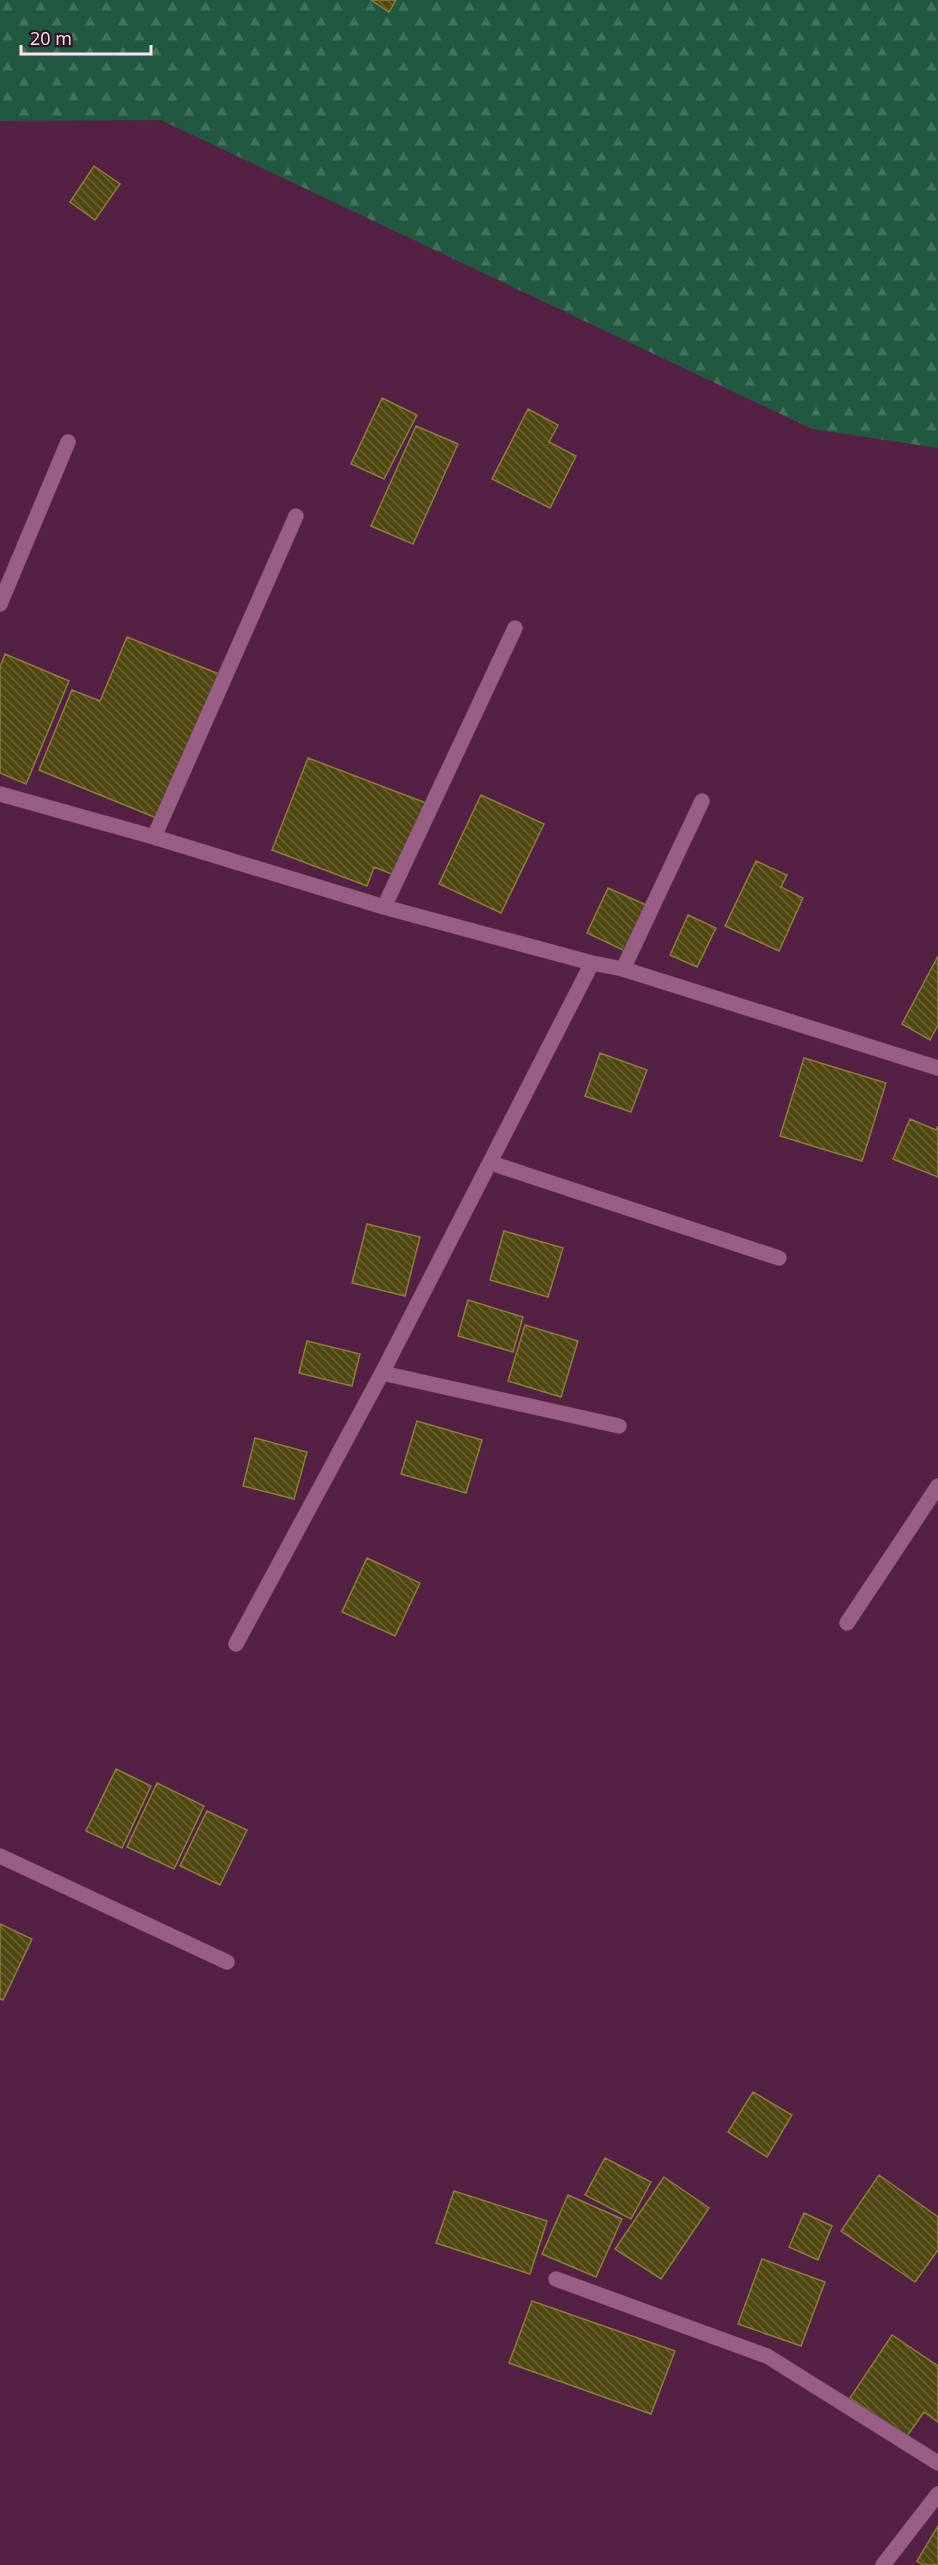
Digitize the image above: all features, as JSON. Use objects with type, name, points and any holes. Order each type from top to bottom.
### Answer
[{"type":"street","points":[[0,604],[68,442]]},
{"type":"street","points":[[154,837],[296,516]]},
{"type":"street","points":[[384,907],[515,628]]},
{"type":"street","points":[[0,794],[154,837],[384,907],[592,963],[623,969],[938,1068]]},
{"type":"street","points":[[623,969],[702,801]]},
{"type":"street","points":[[236,1644],[382,1373],[592,963]]},
{"type":"street","points":[[491,1163],[779,1258]]},
{"type":"street","points":[[382,1373],[619,1426]]},
{"type":"street","points":[[847,1623],[938,1486]]},
{"type":"street","points":[[0,1856],[227,1962]]},
{"type":"street","points":[[556,2279],[767,2356],[938,2463]]},
{"type":"street","points":[[883,2565],[938,2494]]},
{"type":"green space","points":[[0,0],[938,0],[938,448],[812,429],[161,120],[0,121]]},
{"type":"building","points":[[371,0],[396,0],[389,12]]},
{"type":"building","points":[[94,166],[120,184],[95,220],[70,202]]},
{"type":"building","points":[[382,398],[417,415],[384,479],[351,464]]},
{"type":"building","points":[[528,409],[558,425],[549,442],[576,456],[550,508],[492,479]]},
{"type":"building","points":[[416,426],[458,444],[413,544],[371,526]]},
{"type":"building","points":[[127,637],[219,674],[159,819],[39,770],[72,690],[100,701]]},
{"type":"building","points":[[5,654],[69,681],[26,784],[0,773],[0,667]]},
{"type":"building","points":[[308,758],[426,803],[397,876],[374,867],[367,886],[272,850]]},
{"type":"building","points":[[481,795],[544,824],[501,913],[439,884]]},
{"type":"building","points":[[756,861],[787,875],[781,887],[803,898],[779,951],[725,926]]},
{"type":"building","points":[[608,888],[646,905],[625,951],[587,933]]},
{"type":"building","points":[[688,915],[716,928],[697,967],[670,955]]},
{"type":"building","points":[[938,956],[938,1025],[930,1040],[902,1024]]},
{"type":"building","points":[[600,1053],[647,1070],[631,1112],[585,1096]]},
{"type":"building","points":[[804,1058],[886,1083],[862,1161],[780,1136]]},
{"type":"building","points":[[910,1119],[936,1130],[938,1126],[938,1177],[893,1159]]},
{"type":"building","points":[[367,1224],[420,1237],[405,1296],[352,1283]]},
{"type":"building","points":[[504,1231],[563,1248],[548,1297],[490,1280]]},
{"type":"building","points":[[468,1300],[523,1317],[513,1352],[458,1336]]},
{"type":"building","points":[[525,1325],[578,1341],[561,1397],[508,1381]]},
{"type":"building","points":[[307,1341],[360,1354],[352,1386],[299,1373]]},
{"type":"building","points":[[417,1421],[482,1440],[466,1493],[401,1474]]},
{"type":"building","points":[[255,1438],[307,1452],[294,1499],[243,1486]]},
{"type":"building","points":[[367,1558],[420,1583],[395,1636],[342,1612]]},
{"type":"building","points":[[116,1769],[151,1786],[122,1848],[86,1831]]},
{"type":"building","points":[[157,1783],[204,1806],[174,1869],[127,1847]]},
{"type":"building","points":[[207,1811],[247,1830],[220,1885],[180,1866]]},
{"type":"building","points":[[0,1924],[32,1939],[3,2000],[0,1999]]},
{"type":"building","points":[[753,2092],[792,2115],[767,2157],[728,2132]]},
{"type":"building","points":[[605,2158],[651,2182],[631,2219],[585,2195]]},
{"type":"building","points":[[879,2175],[938,2217],[938,2250],[915,2282],[841,2231]]},
{"type":"building","points":[[664,2177],[709,2208],[661,2279],[615,2249]]},
{"type":"building","points":[[454,2191],[547,2221],[530,2274],[436,2243]]},
{"type":"building","points":[[568,2195],[622,2219],[596,2277],[542,2254]]},
{"type":"building","points":[[804,2213],[832,2226],[818,2260],[789,2247]]},
{"type":"building","points":[[762,2259],[825,2282],[801,2346],[738,2324]]},
{"type":"building","points":[[532,2301],[675,2351],[651,2414],[509,2363]]},
{"type":"building","points":[[892,2335],[938,2366],[938,2422],[924,2412],[907,2436],[850,2398]]},
{"type":"building","points":[[938,2526],[938,2565],[923,2565],[917,2561]]}]
